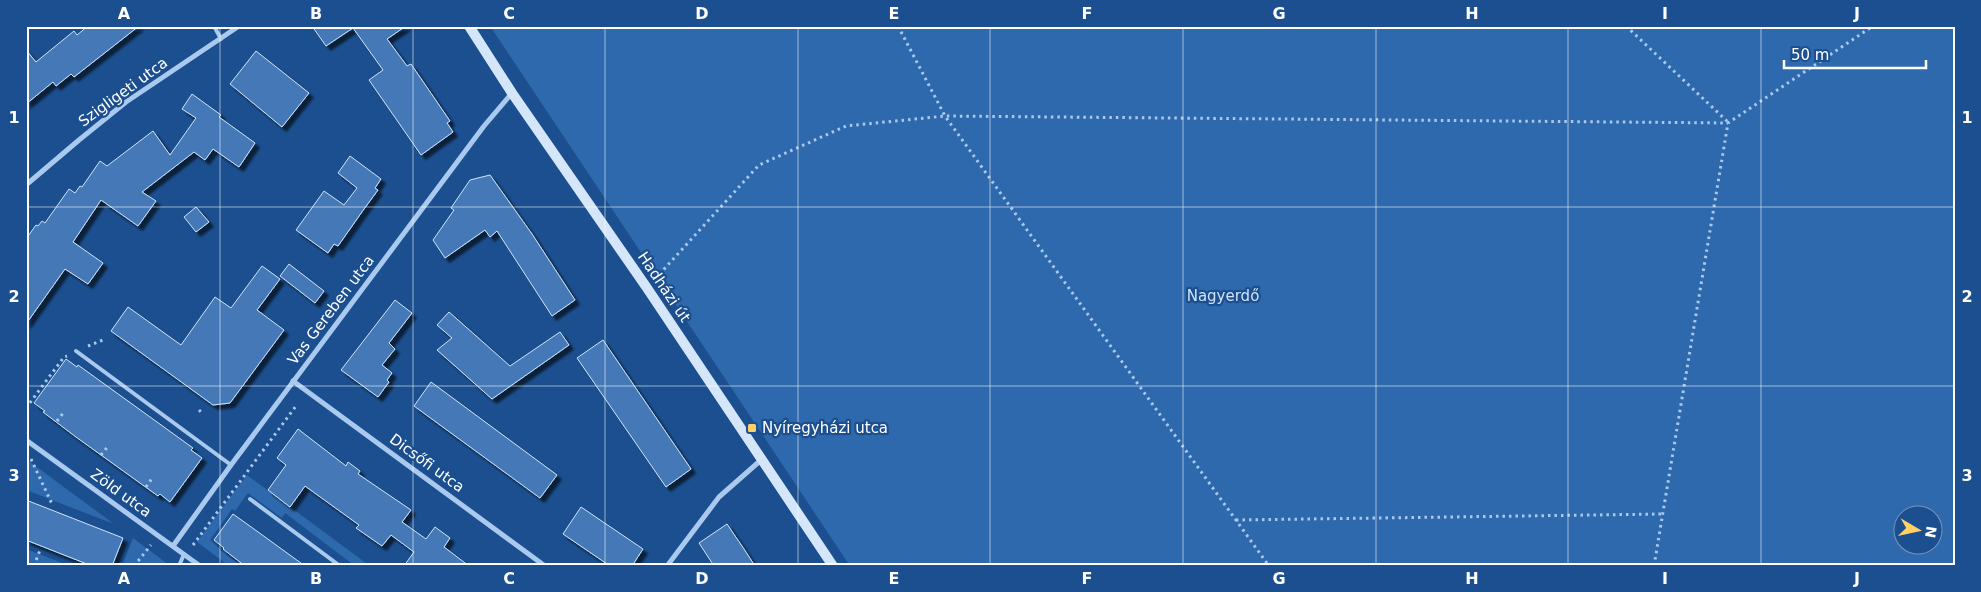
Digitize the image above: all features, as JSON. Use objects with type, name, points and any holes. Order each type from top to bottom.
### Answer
[{"type":"street","name":"Szigligeti utca","points":[[26,185],[126,102],[240,26]]},
{"type":"street","name":"Hadházi út","points":[[469,26],[512,93],[647,288],[833,566]]},
{"type":"street","name":"Vas Gereben utca","points":[[173,546],[293,381],[484,126],[512,93]]},
{"type":"street","name":"Dicsőfi utca","points":[[293,381],[546,566]]},
{"type":"street","name":"Zöld utca","points":[[26,440],[200,566]]},
{"type":"street","points":[[667,566],[719,497],[761,460]]},
{"type":"lane","points":[[214,26],[221,39]]},
{"type":"lane","points":[[76,352],[231,465]]},
{"type":"lane","points":[[250,499],[340,566]]},
{"type":"lane","points":[[179,566],[184,554]]},
{"type":"path","points":[[898,26],[945,116],[1269,566]]},
{"type":"path","points":[[1626,26],[1728,123]]},
{"type":"path","points":[[647,288],[758,165],[846,126],[945,116],[1728,123],[1873,26]]},
{"type":"path","points":[[1654,566],[1728,123]]},
{"type":"path","points":[[26,408],[64,357],[76,352]]},
{"type":"path","points":[[193,545],[296,406]]},
{"type":"path","points":[[198,410],[203,414]]},
{"type":"path","points":[[57,422],[64,412]]},
{"type":"path","points":[[101,454],[109,445]]},
{"type":"path","points":[[31,459],[52,504]]},
{"type":"path","points":[[146,487],[153,477]]},
{"type":"path","points":[[1236,520],[1663,514]]},
{"type":"path","points":[[34,566],[40,550]]},
{"type":"green space","name":"Nagyerdő","points":[[490,26],[1955,26],[1955,566],[850,566]]},
{"type":"green space","points":[[26,459],[114,524],[26,490]]},
{"type":"green space","points":[[247,475],[370,566],[355,566],[285,513],[282,518],[248,493],[235,511],[232,509],[210,540],[239,564],[238,566],[229,566],[197,542]]},
{"type":"green space","points":[[133,538],[165,562],[169,566],[122,566]]},
{"type":"green space","points":[[26,549],[70,566],[26,566]]},
{"type":"building","points":[[88,26],[139,26],[74,77],[71,74],[56,86],[53,82],[26,104],[26,50],[36,62],[74,31],[77,35]]},
{"type":"building","points":[[312,26],[406,26],[387,39],[407,66],[411,64],[450,121],[447,123],[453,132],[421,155],[369,80],[383,70],[353,28],[326,46]]},
{"type":"building","points":[[256,51],[309,93],[282,127],[230,84]]},
{"type":"building","points":[[192,94],[221,115],[219,117],[255,143],[239,167],[213,149],[205,160],[194,152],[142,192],[156,201],[138,226],[101,200],[73,242],[103,263],[88,284],[65,269],[26,324],[26,239],[36,225],[38,226],[42,221],[45,223],[69,189],[75,193],[80,186],[82,187],[100,161],[107,166],[153,131],[170,155],[196,118],[182,109]]},
{"type":"building","points":[[350,156],[381,179],[375,188],[378,190],[338,246],[334,244],[328,253],[296,230],[324,191],[344,205],[357,188],[338,173]]},
{"type":"building","points":[[490,175],[532,234],[575,300],[552,316],[497,231],[490,237],[485,230],[445,258],[433,240],[454,210],[451,208],[470,180]]},
{"type":"building","points":[[196,207],[209,222],[196,232],[184,217]]},
{"type":"building","points":[[289,264],[324,291],[315,303],[280,276]]},
{"type":"building","points":[[262,266],[280,279],[257,310],[284,330],[230,403],[213,405],[111,331],[128,307],[181,345],[215,297],[231,308]]},
{"type":"building","points":[[395,300],[412,313],[389,343],[395,349],[382,365],[392,373],[387,380],[389,382],[378,397],[341,370]]},
{"type":"building","points":[[449,312],[510,366],[560,332],[569,345],[492,399],[437,350],[452,338],[437,325]]},
{"type":"building","points":[[603,340],[691,469],[666,487],[577,358]]},
{"type":"building","points":[[66,359],[77,367],[78,365],[193,448],[191,450],[202,458],[170,502],[160,494],[158,496],[76,437],[34,403]]},
{"type":"building","points":[[431,382],[557,475],[540,498],[414,406]]},
{"type":"building","points":[[298,429],[346,466],[348,462],[360,471],[358,474],[411,510],[402,522],[426,539],[435,527],[450,538],[444,547],[469,566],[404,566],[414,552],[391,535],[382,546],[356,528],[359,525],[305,486],[290,507],[268,490],[286,465],[277,458]]},
{"type":"building","points":[[26,500],[123,538],[112,566],[92,566],[26,540]]},
{"type":"building","points":[[581,507],[643,549],[632,566],[610,566],[563,534]]},
{"type":"building","points":[[233,514],[305,566],[245,566],[214,540]]},
{"type":"building","points":[[727,524],[755,566],[714,566],[699,543]]},
{"type":"place","name":"Nyíregyházi utca","points":[[752,428]]}]
